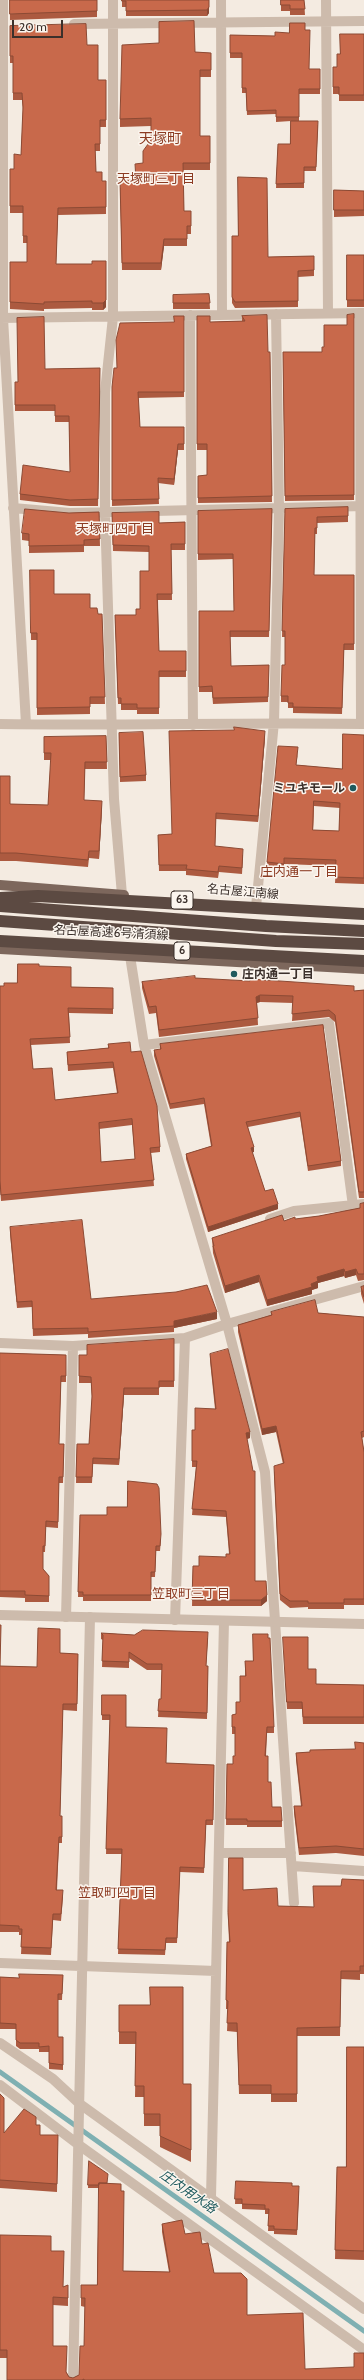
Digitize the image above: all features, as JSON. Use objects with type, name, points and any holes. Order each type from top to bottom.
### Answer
[{"type":"highway","points":[[1,903],[38,896],[364,914]]},
{"type":"highway","points":[[1,903],[266,926],[364,931]]},
{"type":"highway","points":[[1,921],[276,941],[364,944]]},
{"type":"highway","name":"名古屋高速6号清須線","points":[[0,941],[364,961]]},
{"type":"main road","name":"名古屋江南線","points":[[0,885],[256,907],[364,914]]},
{"type":"main road","points":[[0,949],[364,969]]},
{"type":"street","points":[[3,0],[5,27],[2,318],[26,724]]},
{"type":"street","points":[[113,0],[112,317],[105,392],[105,511],[114,799],[122,895]]},
{"type":"street","points":[[221,0],[222,315]]},
{"type":"street","points":[[326,0],[328,313]]},
{"type":"street","points":[[66,24],[114,22],[221,23],[326,20],[364,21]]},
{"type":"street","points":[[0,724],[193,725],[274,722],[362,724],[362,313],[2,318]]},
{"type":"street","points":[[256,907],[274,722],[279,508],[276,314]]},
{"type":"street","points":[[190,315],[193,725]]},
{"type":"street","points":[[13,508],[70,513],[191,508],[362,506]]},
{"type":"street","points":[[130,956],[144,1045],[201,1241],[227,1324],[265,1472],[293,1866],[294,1903]]},
{"type":"street","points":[[144,1045],[330,1023],[353,1206]]},
{"type":"street","points":[[258,1223],[294,1211],[364,1204]]},
{"type":"street","points":[[201,1241],[216,1237]]},
{"type":"street","points":[[0,1343],[73,1346],[185,1338],[227,1324],[364,1286]]},
{"type":"street","points":[[175,1620],[185,1338]]},
{"type":"street","points":[[66,1617],[73,1346]]},
{"type":"street","points":[[0,1615],[364,1624]]},
{"type":"street","points":[[73,2380],[90,1617]]},
{"type":"street","points":[[211,2197],[220,1853],[224,1621]]},
{"type":"street","points":[[220,1853],[291,1853]]},
{"type":"street","points":[[293,1866],[364,1872]]},
{"type":"street","points":[[0,1963],[216,1971]]},
{"type":"street","points":[[0,2043],[53,2079],[80,2104],[211,2197],[364,2309]]},
{"type":"street","points":[[0,2085],[79,2145],[364,2350]]},
{"type":"building","points":[[10,0],[97,0],[97,11],[10,14]]},
{"type":"building","points":[[122,0],[209,0],[209,7],[207,10],[126,11],[126,1]]},
{"type":"building","points":[[281,0],[304,0],[305,9],[290,9],[290,5],[281,5]]},
{"type":"building","points":[[194,21],[195,52],[211,53],[211,70],[200,70],[200,136],[210,136],[210,163],[183,163],[184,211],[191,211],[191,226],[187,226],[187,239],[164,239],[161,263],[122,263],[120,180],[136,180],[135,164],[143,163],[143,151],[151,140],[151,118],[120,119],[122,45],[159,43],[159,22]]},
{"type":"building","points":[[290,23],[305,23],[305,30],[310,30],[309,69],[320,69],[320,89],[299,89],[299,117],[276,117],[276,110],[247,111],[246,88],[242,88],[242,53],[230,53],[230,35],[275,36],[275,32],[289,33]]},
{"type":"building","points":[[86,24],[87,45],[98,45],[98,80],[106,80],[106,120],[100,120],[100,144],[95,144],[96,172],[102,172],[102,181],[106,181],[106,207],[58,208],[56,264],[92,264],[92,261],[106,261],[106,300],[103,303],[92,303],[92,301],[44,302],[44,304],[10,302],[10,262],[27,262],[27,236],[23,236],[23,206],[10,206],[10,169],[14,169],[14,154],[21,155],[23,107],[22,93],[13,93],[13,56],[10,56],[10,26]]},
{"type":"building","points":[[340,34],[364,34],[364,95],[339,95],[339,87],[333,87],[333,67],[337,67],[337,54],[340,54]]},
{"type":"building","points":[[291,121],[318,121],[316,167],[304,167],[304,183],[276,184],[278,144],[290,144]]},
{"type":"building","points":[[238,177],[267,178],[268,257],[314,256],[314,270],[298,271],[298,301],[235,302],[232,297],[232,236],[238,236]]},
{"type":"building","points":[[334,190],[364,191],[364,210],[334,210]]},
{"type":"building","points":[[347,255],[364,255],[364,300],[347,300]]},
{"type":"building","points":[[209,294],[210,303],[173,303],[173,295]]},
{"type":"building","points":[[354,314],[354,495],[285,496],[283,352],[322,352],[322,347],[324,347],[324,325],[347,325],[347,315]]},
{"type":"building","points":[[267,315],[268,352],[270,352],[272,496],[198,498],[198,476],[207,475],[207,444],[197,444],[197,316],[210,316],[210,322],[245,321],[242,316]]},
{"type":"building","points":[[174,316],[184,316],[184,392],[138,392],[140,427],[184,427],[184,444],[178,444],[174,479],[158,478],[159,499],[112,500],[112,387],[114,368],[117,368],[116,340],[120,323],[174,322]]},
{"type":"building","points":[[44,317],[45,369],[100,368],[98,499],[70,500],[20,494],[23,465],[70,472],[69,416],[55,416],[55,405],[15,405],[15,382],[18,382],[17,318]]},
{"type":"building","points":[[348,507],[348,516],[317,517],[317,528],[315,528],[314,575],[354,575],[354,644],[344,644],[342,708],[293,707],[293,703],[288,703],[288,696],[281,696],[282,665],[285,665],[285,631],[282,631],[285,509]]},
{"type":"building","points":[[25,509],[69,513],[99,512],[100,539],[84,540],[84,545],[29,546],[29,534],[22,533]]},
{"type":"building","points":[[272,509],[269,631],[230,631],[231,666],[269,665],[268,697],[213,698],[212,686],[199,687],[199,611],[234,611],[233,554],[198,554],[198,511]]},
{"type":"building","points":[[159,512],[159,523],[185,522],[185,544],[171,544],[172,594],[157,594],[159,651],[186,651],[186,671],[159,671],[159,708],[137,708],[137,704],[121,704],[121,698],[118,698],[115,615],[136,615],[136,609],[140,609],[140,571],[149,571],[149,546],[113,545],[112,513]]},
{"type":"building","points":[[30,570],[54,570],[54,594],[90,594],[90,608],[97,608],[98,614],[102,614],[105,697],[90,697],[90,707],[37,708],[37,633],[31,633]]},
{"type":"building","points":[[234,727],[265,731],[258,816],[216,813],[215,846],[243,849],[242,868],[219,866],[218,872],[186,869],[187,865],[159,865],[158,835],[172,834],[169,731],[234,730]]},
{"type":"building","points":[[143,732],[146,775],[120,777],[119,733]]},
{"type":"building","points":[[343,734],[364,735],[364,878],[335,877],[336,860],[284,858],[284,864],[267,862],[278,746],[298,747],[296,765],[342,769]],"holes":[[[314,801],[340,803],[339,831],[313,830]]]},
{"type":"building","points":[[106,736],[107,762],[85,762],[84,800],[102,801],[99,851],[89,851],[88,860],[16,853],[0,853],[0,776],[10,776],[10,804],[48,805],[51,753],[44,753],[44,737]]},
{"type":"building","points":[[18,964],[39,964],[39,966],[71,967],[71,987],[113,988],[113,1009],[68,1008],[70,1037],[30,1039],[33,1069],[52,1068],[55,1100],[118,1093],[113,1062],[68,1065],[67,1052],[109,1048],[108,1044],[130,1042],[131,1052],[141,1051],[157,1106],[160,1147],[150,1148],[154,1180],[1,1195],[0,986],[4,986],[4,983],[17,983]],"holes":[[[132,1119],[135,1159],[101,1162],[99,1123]]]},
{"type":"building","points":[[195,976],[195,978],[250,981],[250,979],[354,986],[354,991],[364,990],[364,1192],[359,1192],[335,1015],[329,1010],[292,1014],[293,996],[260,995],[256,997],[258,1018],[159,1030],[156,1006],[149,1007],[142,982]]},
{"type":"building","points":[[323,1025],[341,1161],[308,1166],[300,1112],[246,1122],[254,1147],[251,1148],[265,1191],[273,1189],[278,1204],[208,1227],[186,1154],[212,1146],[204,1098],[170,1104],[154,1050],[161,1049],[160,1044]]},
{"type":"building","points":[[364,1203],[364,1274],[358,1274],[356,1269],[345,1272],[344,1269],[317,1277],[318,1281],[311,1284],[312,1287],[267,1300],[259,1275],[225,1286],[212,1238],[282,1215],[284,1221],[295,1217],[295,1219],[319,1216],[360,1208],[360,1204]]},
{"type":"building","points":[[82,1220],[91,1299],[176,1292],[207,1285],[217,1312],[174,1321],[174,1326],[88,1332],[88,1328],[33,1329],[32,1301],[17,1302],[10,1227]]},
{"type":"building","points":[[364,1286],[364,1297],[361,1287]]},
{"type":"building","points":[[315,1300],[318,1313],[364,1317],[364,1431],[361,1432],[364,1452],[364,1599],[344,1599],[344,1603],[308,1603],[308,1601],[290,1601],[280,1594],[274,1466],[284,1463],[276,1426],[262,1429],[238,1325],[272,1315],[271,1312]]},
{"type":"building","points":[[174,1339],[174,1381],[159,1381],[159,1388],[124,1388],[119,1459],[93,1458],[92,1477],[76,1477],[77,1444],[89,1444],[92,1396],[91,1377],[79,1376],[79,1355],[87,1355],[87,1345]]},
{"type":"building","points":[[228,1349],[250,1432],[246,1433],[253,1471],[255,1471],[255,1581],[266,1581],[267,1595],[261,1600],[192,1600],[193,1566],[199,1566],[199,1556],[226,1557],[226,1554],[230,1554],[226,1511],[192,1509],[197,1461],[192,1461],[192,1430],[195,1430],[195,1408],[216,1409],[210,1354]]},
{"type":"building","points":[[0,1353],[66,1355],[66,1376],[61,1376],[59,1444],[64,1444],[63,1477],[59,1477],[58,1522],[46,1521],[45,1546],[43,1546],[43,1569],[49,1576],[49,1596],[25,1595],[25,1591],[0,1591]]},
{"type":"building","points":[[128,1481],[157,1484],[159,1488],[161,1534],[160,1546],[156,1546],[155,1572],[151,1572],[151,1595],[83,1595],[83,1592],[78,1592],[80,1515],[107,1515],[107,1507],[127,1507]]},
{"type":"building","points":[[0,1625],[1,1625],[0,1666]]},
{"type":"building","points":[[38,1628],[60,1629],[60,1653],[78,1654],[77,1704],[63,1704],[60,1816],[62,1816],[62,1837],[59,1837],[56,1890],[63,1890],[61,1914],[53,1914],[51,1948],[21,1947],[22,1929],[19,1929],[19,1926],[0,1925],[0,1666],[37,1667]]},
{"type":"building","points":[[143,1630],[208,1632],[206,1666],[208,1666],[207,1713],[158,1711],[159,1699],[161,1699],[162,1664],[147,1664],[129,1652],[129,1662],[102,1661],[103,1635],[101,1633],[134,1635]]},
{"type":"building","points":[[253,1634],[268,1634],[268,1638],[270,1638],[274,1727],[267,1727],[265,1756],[268,1756],[268,1782],[271,1782],[272,1807],[281,1807],[282,1821],[247,1821],[247,1819],[226,1819],[227,1764],[233,1764],[233,1756],[235,1756],[235,1727],[232,1727],[232,1715],[236,1714],[236,1702],[240,1702],[240,1676],[246,1676],[245,1661],[253,1661]]},
{"type":"building","points":[[283,1637],[308,1637],[308,1669],[316,1669],[316,1684],[364,1685],[364,1717],[303,1717],[302,1702],[287,1702]]},
{"type":"building","points":[[102,1695],[126,1695],[126,1727],[167,1728],[166,1763],[214,1765],[213,1820],[206,1820],[204,1868],[180,1867],[177,1938],[166,1938],[165,1950],[118,1949],[122,1849],[106,1849],[110,1715],[102,1715]]},
{"type":"building","points":[[355,1742],[364,1743],[364,1849],[336,1846],[299,1848],[294,1806],[302,1806],[296,1753],[310,1752],[310,1750],[355,1749]]},
{"type":"building","points":[[229,1858],[243,1858],[243,1890],[277,1888],[278,1906],[314,1907],[313,1886],[341,1886],[342,1879],[364,1880],[364,1966],[360,1966],[360,1971],[341,1971],[340,2027],[297,2028],[297,2094],[271,2094],[271,2085],[239,2085],[237,2023],[227,2023],[227,1942],[230,1942],[228,1913]]},
{"type":"building","points":[[19,1974],[63,1975],[62,1994],[58,1994],[58,2037],[63,2037],[63,2065],[49,2063],[49,2046],[39,2047],[39,2043],[20,2043],[16,2040],[16,2024],[0,2023],[0,1977],[19,1978]]},
{"type":"building","points":[[150,1987],[183,1987],[183,2084],[191,2084],[191,2150],[160,2136],[160,2114],[144,2114],[144,2086],[135,2086],[136,2032],[119,2032],[119,2005],[150,2005]]},
{"type":"building","points":[[347,2047],[364,2047],[364,2251],[335,2250],[337,2167],[346,2167]]},
{"type":"building","points":[[0,2094],[4,2098],[4,2133],[24,2109],[36,2117],[36,2125],[40,2125],[40,2135],[58,2135],[57,2184],[0,2180]]},
{"type":"building","points":[[89,2161],[108,2174],[107,2183],[88,2185]]},
{"type":"building","points":[[236,2181],[292,2183],[292,2186],[299,2186],[297,2230],[274,2229],[274,2226],[268,2226],[269,2209],[265,2209],[265,2205],[242,2204],[242,2199],[235,2199]]},
{"type":"building","points":[[99,2183],[121,2184],[121,2191],[124,2191],[123,2271],[170,2272],[162,2224],[182,2220],[185,2234],[200,2232],[202,2244],[208,2243],[214,2273],[241,2273],[247,2279],[247,2315],[303,2313],[305,2369],[354,2367],[354,2353],[364,2353],[364,2380],[7,2380],[7,2350],[0,2350],[0,2235],[51,2236],[51,2251],[64,2251],[63,2287],[68,2285],[68,2298],[53,2297],[53,2346],[67,2346],[66,2372],[69,2377],[73,2378],[79,2375],[80,2346],[84,2346],[85,2298],[81,2298],[81,2285],[97,2285]]},
{"type":"waterway","name":"庄内用水路","points":[[0,2072],[364,2331]]},
{"type":"place","name":"ミユキモール","points":[[353,788]]},
{"type":"place","name":"庄内通一丁目","points":[[234,974]]},
{"type":"district","name":"天塚町","points":[[160,139]]},
{"type":"district","name":"天塚町三丁目","points":[[156,179]]},
{"type":"district","name":"天塚町四丁目","points":[[115,529]]},
{"type":"district","name":"庄内通一丁目","points":[[299,872]]},
{"type":"district","name":"笠取町三丁目","points":[[191,1594]]},
{"type":"district","name":"笠取町四丁目","points":[[117,1893]]}]
